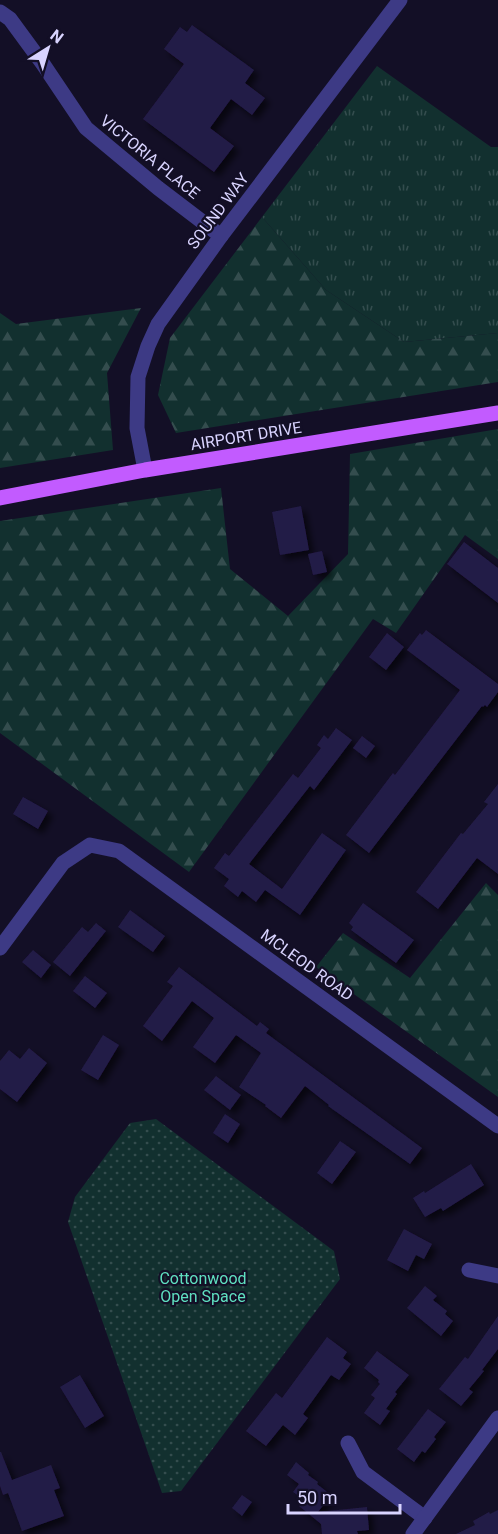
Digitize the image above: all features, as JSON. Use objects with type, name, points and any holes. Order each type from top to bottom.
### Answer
[{"type":"main road","name":"AIRPORT DRIVE","points":[[0,498],[145,470],[498,413]]},
{"type":"street","name":"SOUND WAY","points":[[145,470],[137,428],[138,376],[158,324],[221,236],[400,0]]},
{"type":"street","name":"VICTORIA PLACE","points":[[0,12],[10,19],[86,128],[158,188],[221,236]]},
{"type":"street","name":"MCLEOD ROAD","points":[[0,948],[63,863],[90,845],[119,851],[498,1126]]},
{"type":"street","points":[[469,1270],[498,1276]]},
{"type":"street","points":[[413,1534],[498,1418]]},
{"type":"street","points":[[348,1443],[363,1472],[425,1518]]},
{"type":"green space","points":[[377,66],[491,147],[498,147],[498,333],[404,342],[326,290],[262,217]]},
{"type":"green space","points":[[262,217],[326,290],[404,342],[498,333],[498,382],[176,433],[158,395],[170,338]]},
{"type":"green space","points":[[141,308],[107,373],[113,450],[0,468],[0,313],[16,324]]},
{"type":"green space","points":[[498,429],[498,559],[465,535],[396,633],[373,619],[189,872],[0,733],[0,521],[221,488],[230,569],[288,616],[348,554],[350,454]]},
{"type":"green space","points":[[486,883],[498,895],[498,1097],[316,967],[343,933],[410,978]]},
{"type":"green space","name":"Cottonwood Open Space","points":[[156,1119],[334,1251],[340,1279],[181,1491],[162,1493],[68,1222],[75,1197],[130,1123]]},
{"type":"building","points":[[192,25],[254,70],[245,83],[265,98],[252,115],[231,99],[210,128],[234,146],[214,172],[143,119],[184,64],[164,49],[180,27],[187,32]]},
{"type":"building","points":[[301,506],[309,550],[280,555],[272,512]]},
{"type":"building","points":[[464,542],[498,568],[498,603],[447,564]]},
{"type":"building","points":[[322,551],[327,572],[313,575],[308,554]]},
{"type":"building","points":[[426,630],[498,684],[498,692],[487,707],[482,706],[369,853],[346,835],[460,690],[407,650],[420,633],[422,635]]},
{"type":"building","points":[[387,633],[404,647],[386,670],[369,657]]},
{"type":"building","points":[[336,728],[352,740],[314,790],[310,786],[249,864],[282,889],[322,833],[346,850],[300,915],[265,890],[256,902],[242,891],[238,897],[224,886],[229,879],[214,868],[225,853],[229,856],[293,774],[298,778],[321,748],[317,745],[324,735],[328,739]]},
{"type":"building","points":[[362,736],[375,746],[366,758],[353,748]]},
{"type":"building","points":[[498,784],[498,874],[477,858],[438,909],[416,892],[461,833],[463,834],[488,804],[484,802]]},
{"type":"building","points":[[23,797],[48,811],[38,829],[13,814]]},
{"type":"building","points":[[363,903],[414,940],[396,963],[351,930],[353,927],[349,923]]},
{"type":"building","points":[[130,910],[165,936],[153,952],[118,927]]},
{"type":"building","points":[[96,923],[106,931],[70,976],[53,962],[82,927],[88,932]]},
{"type":"building","points":[[33,950],[51,965],[41,978],[22,962]]},
{"type":"building","points":[[179,967],[257,1026],[260,1022],[269,1029],[266,1033],[422,1148],[410,1164],[328,1106],[305,1086],[281,1118],[239,1087],[261,1053],[236,1035],[215,1063],[193,1047],[214,1018],[192,1001],[162,1041],[143,1026],[173,986],[167,982]]},
{"type":"building","points":[[85,976],[107,993],[95,1008],[73,991]]},
{"type":"building","points":[[103,1035],[119,1045],[98,1080],[81,1070]]},
{"type":"building","points":[[29,1048],[47,1063],[17,1102],[0,1089],[0,1061],[9,1050],[20,1059]]},
{"type":"building","points":[[216,1076],[241,1095],[230,1110],[204,1090]]},
{"type":"building","points":[[225,1114],[240,1124],[228,1143],[213,1133]]},
{"type":"building","points":[[340,1141],[356,1152],[332,1184],[317,1173]]},
{"type":"building","points":[[471,1164],[484,1185],[443,1211],[441,1208],[425,1217],[413,1198]]},
{"type":"building","points":[[404,1229],[432,1244],[424,1259],[416,1255],[408,1271],[387,1260]]},
{"type":"building","points":[[425,1286],[437,1296],[433,1300],[447,1311],[445,1314],[453,1321],[441,1336],[407,1308]]},
{"type":"building","points":[[498,1316],[498,1349],[469,1389],[473,1392],[461,1406],[439,1389],[465,1357],[468,1359]]},
{"type":"building","points":[[327,1337],[347,1352],[343,1358],[351,1364],[339,1380],[331,1375],[303,1414],[308,1418],[295,1435],[283,1425],[266,1446],[246,1431],[276,1393],[282,1398]]},
{"type":"building","points":[[377,1351],[409,1375],[395,1392],[397,1394],[386,1409],[390,1411],[380,1425],[364,1413],[375,1398],[371,1395],[380,1384],[379,1380],[364,1368]]},
{"type":"building","points":[[80,1375],[104,1416],[85,1428],[60,1387]]},
{"type":"building","points":[[428,1409],[446,1422],[425,1453],[422,1451],[414,1462],[397,1449]]},
{"type":"building","points":[[0,1452],[12,1480],[51,1465],[60,1488],[54,1490],[64,1516],[22,1531],[8,1493],[3,1495],[0,1486]]},
{"type":"building","points":[[296,1462],[331,1495],[318,1512],[367,1507],[369,1530],[357,1531],[358,1534],[322,1534],[321,1524],[299,1506],[304,1500],[293,1492],[299,1484],[287,1475]]},
{"type":"building","points":[[242,1495],[252,1502],[242,1516],[232,1508]]},
{"type":"building","points":[[498,1510],[498,1534],[456,1534],[475,1525],[473,1521]]}]
